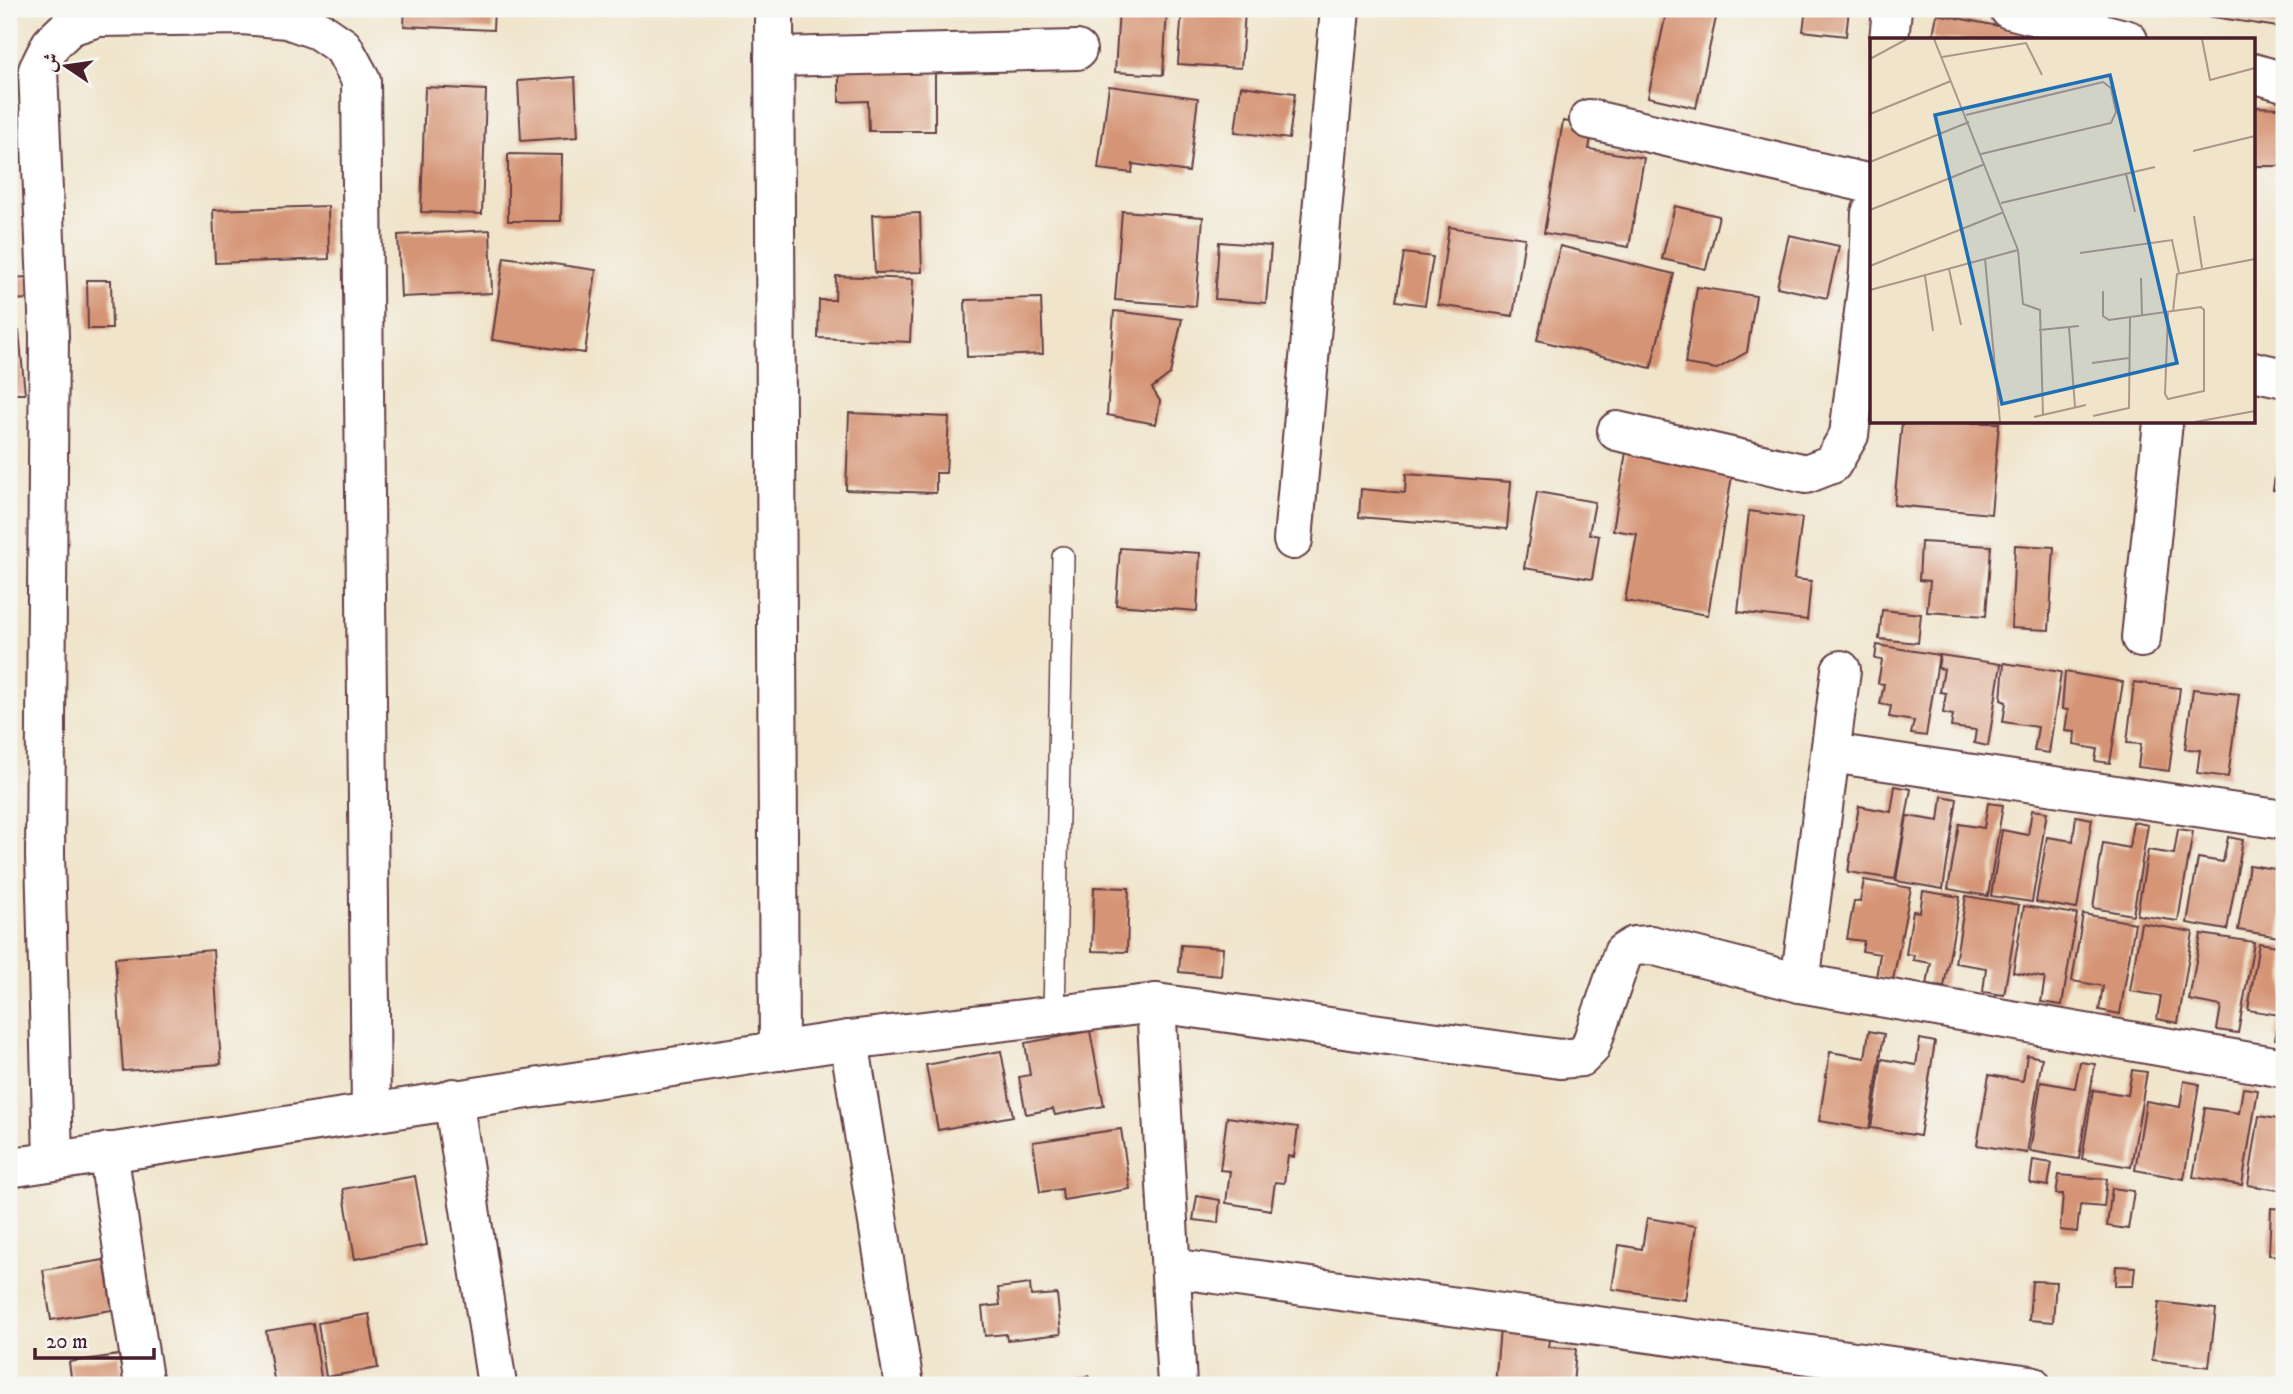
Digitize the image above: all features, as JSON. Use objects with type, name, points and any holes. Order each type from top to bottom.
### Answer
[{"type":"street","points":[[774,9],[779,1051]]},
{"type":"street","points":[[1293,540],[1340,9]]},
{"type":"street","points":[[1889,38],[1892,9]]},
{"type":"street","points":[[2009,9],[2120,38]]},
{"type":"street","points":[[52,1160],[45,855],[49,336],[38,70],[51,44],[70,26],[98,16],[243,15],[287,19],[318,30],[343,47],[361,80],[371,1112]]},
{"type":"street","points":[[774,57],[1077,50]]},
{"type":"street","points":[[2254,73],[2284,82]]},
{"type":"street","points":[[1589,119],[1870,184]]},
{"type":"street","points":[[1617,431],[1806,474],[1832,464],[1849,435],[1870,271]]},
{"type":"street","points":[[2254,371],[2284,379]]},
{"type":"street","points":[[2141,638],[2163,424]]},
{"type":"street","points":[[1800,983],[1841,670]]},
{"type":"street","points":[[1831,754],[2284,820]]},
{"type":"street","points":[[9,1168],[453,1098],[849,1040],[1156,1003],[1560,1059],[1581,1057],[1590,1048],[1623,953],[1634,946],[1651,944],[1800,983],[2284,1068]]},
{"type":"street","points":[[1156,1003],[1177,1385]]},
{"type":"street","points":[[849,1040],[904,1385]]},
{"type":"street","points":[[453,1098],[496,1385]]},
{"type":"street","points":[[108,1152],[144,1385]]},
{"type":"street","points":[[1171,1268],[2031,1385]]},
{"type":"lane","points":[[1054,1016],[1062,557]]},
{"type":"building","points":[[405,9],[494,9],[493,30],[404,26]]},
{"type":"building","points":[[886,9],[946,9],[946,13]]},
{"type":"building","points":[[1119,9],[1167,10],[1163,75],[1115,72]]},
{"type":"building","points":[[1182,9],[1245,11],[1241,68],[1178,64]]},
{"type":"building","points":[[1667,9],[1716,18],[1696,108],[1648,97]]},
{"type":"building","points":[[1806,9],[1849,9],[1846,36],[1803,31]]},
{"type":"building","points":[[2195,9],[2281,9],[2278,27],[2194,14]]},
{"type":"building","points":[[1937,14],[2059,38],[1932,38]]},
{"type":"building","points":[[935,57],[935,131],[869,131],[868,101],[839,102],[839,58]]},
{"type":"building","points":[[575,77],[578,137],[521,141],[518,81]]},
{"type":"building","points":[[1109,86],[1198,98],[1189,172],[1133,164],[1132,173],[1098,169]]},
{"type":"building","points":[[1241,86],[1295,93],[1289,139],[1235,132]]},
{"type":"building","points":[[425,87],[486,90],[482,214],[421,212]]},
{"type":"building","points":[[2254,107],[2282,108],[2281,166],[2254,166]]},
{"type":"building","points":[[1563,121],[1593,126],[1589,149],[1644,158],[1629,247],[1544,233]]},
{"type":"building","points":[[508,154],[562,155],[561,221],[508,221]]},
{"type":"building","points":[[328,206],[329,259],[215,263],[213,210]]},
{"type":"building","points":[[1675,206],[1719,216],[1706,269],[1662,259]]},
{"type":"building","points":[[1122,211],[1203,217],[1196,306],[1115,300]]},
{"type":"building","points":[[920,213],[922,272],[875,273],[872,215]]},
{"type":"building","points":[[1449,227],[1525,238],[1513,316],[1438,305]]},
{"type":"building","points":[[490,230],[492,293],[401,297],[398,235]]},
{"type":"building","points":[[1789,235],[1839,246],[1827,298],[1777,287]]},
{"type":"building","points":[[1219,242],[1271,246],[1266,303],[1215,299]]},
{"type":"building","points":[[1560,246],[1674,274],[1651,368],[1537,340]]},
{"type":"building","points":[[1404,253],[1433,257],[1425,305],[1396,301]]},
{"type":"building","points":[[504,257],[596,270],[585,353],[492,340]]},
{"type":"building","points":[[836,276],[913,279],[910,342],[818,338],[819,300],[835,300]]},
{"type":"building","points":[[29,277],[30,299],[9,300],[9,278]]},
{"type":"building","points":[[87,280],[111,280],[112,329],[88,329]]},
{"type":"building","points":[[1697,287],[1756,296],[1747,352],[1717,369],[1685,364]]},
{"type":"building","points":[[1041,298],[1043,354],[967,357],[965,300]]},
{"type":"building","points":[[1114,311],[1182,319],[1170,374],[1152,388],[1160,401],[1156,424],[1107,415]]},
{"type":"building","points":[[19,331],[25,394],[9,394],[9,332]]},
{"type":"building","points":[[849,413],[949,417],[946,473],[936,473],[936,493],[846,490]]},
{"type":"building","points":[[1902,424],[1999,424],[1991,514],[1894,505]]},
{"type":"building","points":[[2284,424],[2284,491],[2273,490]]},
{"type":"building","points":[[1626,452],[1736,453],[1708,615],[1625,601],[1637,534],[1613,530]]},
{"type":"building","points":[[1406,474],[1511,482],[1507,529],[1359,517],[1361,489],[1405,493]]},
{"type":"building","points":[[1537,492],[1595,502],[1589,534],[1599,536],[1592,579],[1524,568]]},
{"type":"building","points":[[1749,511],[1802,518],[1794,579],[1811,581],[1807,620],[1738,612]]},
{"type":"building","points":[[1921,542],[1991,546],[1986,616],[1927,612],[1930,581],[1919,580]]},
{"type":"building","points":[[2015,545],[2054,547],[2049,630],[2011,628]]},
{"type":"building","points":[[1120,548],[1200,553],[1197,611],[1116,605]]},
{"type":"building","points":[[1882,610],[1921,614],[1918,643],[1879,639]]},
{"type":"building","points":[[1877,645],[1939,655],[1926,736],[1911,734],[1914,721],[1889,717],[1891,706],[1880,704],[1884,684],[1878,683],[1882,660],[1875,659]]},
{"type":"building","points":[[1940,655],[2001,664],[1988,746],[1974,743],[1976,730],[1951,727],[1953,715],[1943,713],[1946,693],[1940,692],[1944,669],[1938,668]]},
{"type":"building","points":[[2004,663],[2061,672],[2049,753],[2034,751],[2038,727],[2003,722],[2006,702],[2001,700]]},
{"type":"building","points":[[2065,672],[2123,682],[2110,763],[2095,761],[2097,749],[2074,745],[2075,732],[2065,731],[2068,710],[2062,709]]},
{"type":"building","points":[[2134,682],[2180,688],[2169,771],[2138,767],[2141,744],[2127,743]]},
{"type":"building","points":[[2193,689],[2239,694],[2228,777],[2197,773],[2200,750],[2185,749]]},
{"type":"building","points":[[1895,786],[1911,789],[1895,879],[1848,872],[1859,806],[1891,812]]},
{"type":"building","points":[[1942,796],[1957,799],[1943,889],[1896,881],[1907,816],[1939,821]]},
{"type":"building","points":[[1988,803],[2003,805],[1988,896],[1948,889],[1959,824],[1984,828]]},
{"type":"building","points":[[2032,810],[2047,812],[2032,902],[1991,896],[2002,830],[2028,835]]},
{"type":"building","points":[[2076,816],[2092,819],[2077,909],[2036,902],[2047,837],[2073,841]]},
{"type":"building","points":[[2133,822],[2148,825],[2133,915],[2093,908],[2103,843],[2129,848]]},
{"type":"building","points":[[2178,829],[2193,831],[2178,921],[2137,915],[2148,850],[2174,854]]},
{"type":"building","points":[[2228,837],[2243,840],[2227,930],[2187,923],[2198,858],[2223,862]]},
{"type":"building","points":[[2279,844],[2284,845],[2284,905],[2279,937],[2238,930],[2249,865],[2275,869]]},
{"type":"building","points":[[1864,880],[1911,888],[1893,980],[1876,977],[1880,954],[1862,951],[1864,941],[1847,939],[1854,901],[1860,902]]},
{"type":"building","points":[[1094,887],[1129,888],[1127,952],[1092,951]]},
{"type":"building","points":[[1923,891],[1960,897],[1944,987],[1927,985],[1931,963],[1913,960],[1914,955],[1906,954],[1913,911],[1920,912]]},
{"type":"building","points":[[1966,896],[2019,905],[2004,995],[1983,992],[1986,968],[1955,963]]},
{"type":"building","points":[[2024,906],[2077,914],[2062,1005],[2041,1002],[2045,978],[2013,972]]},
{"type":"building","points":[[2083,914],[2135,923],[2120,1014],[2099,1010],[2103,986],[2072,981]]},
{"type":"building","points":[[2141,923],[2193,932],[2178,1023],[2157,1019],[2161,996],[2130,991]]},
{"type":"building","points":[[2201,934],[2254,942],[2238,1033],[2217,1030],[2221,1006],[2189,1000]]},
{"type":"building","points":[[2259,943],[2284,947],[2284,1041],[2275,1039],[2280,1015],[2248,1010]]},
{"type":"building","points":[[1181,945],[1223,948],[1221,976],[1179,972]]},
{"type":"building","points":[[213,950],[221,1064],[123,1071],[115,958]]},
{"type":"building","points":[[1090,1031],[1104,1106],[1055,1115],[1053,1109],[1026,1114],[1019,1077],[1030,1075],[1025,1043]]},
{"type":"building","points":[[1869,1031],[1884,1034],[1869,1129],[1819,1121],[1830,1052],[1865,1058]]},
{"type":"building","points":[[1920,1039],[1935,1042],[1920,1136],[1871,1128],[1882,1059],[1916,1065]]},
{"type":"building","points":[[1001,1051],[1013,1116],[938,1130],[926,1065]]},
{"type":"building","points":[[2027,1055],[2042,1058],[2027,1153],[1977,1145],[1989,1075],[2023,1081]]},
{"type":"building","points":[[2080,1062],[2095,1064],[2079,1159],[2030,1151],[2041,1082],[2075,1088]]},
{"type":"building","points":[[2132,1070],[2147,1072],[2131,1167],[2082,1159],[2093,1090],[2128,1095]]},
{"type":"building","points":[[2184,1081],[2199,1084],[2184,1179],[2135,1170],[2146,1101],[2180,1107]]},
{"type":"building","points":[[2243,1088],[2258,1090],[2242,1185],[2193,1177],[2205,1108],[2239,1113]]},
{"type":"building","points":[[2259,1116],[2284,1120],[2284,1191],[2248,1185]]},
{"type":"building","points":[[1227,1117],[1298,1127],[1294,1157],[1288,1156],[1284,1183],[1275,1182],[1271,1210],[1226,1203],[1230,1171],[1220,1170]]},
{"type":"building","points":[[1121,1129],[1130,1189],[1063,1200],[1062,1189],[1040,1192],[1033,1142]]},
{"type":"building","points":[[2033,1160],[2052,1163],[2048,1186],[2030,1183]]},
{"type":"building","points":[[2059,1175],[2107,1179],[2104,1207],[2080,1205],[2077,1232],[2060,1230],[2063,1194],[2056,1194]]},
{"type":"building","points":[[415,1176],[427,1245],[355,1259],[343,1189]]},
{"type":"building","points":[[2112,1188],[2134,1191],[2128,1229],[2107,1226]]},
{"type":"building","points":[[1197,1196],[1220,1200],[1218,1223],[1193,1220]]},
{"type":"building","points":[[2271,1208],[2284,1209],[2284,1256],[2269,1255]]},
{"type":"building","points":[[1647,1218],[1696,1226],[1685,1300],[1612,1289],[1619,1245],[1642,1249]]},
{"type":"building","points":[[104,1260],[112,1310],[51,1320],[43,1270]]},
{"type":"building","points":[[2116,1266],[2135,1267],[2133,1286],[2115,1286]]},
{"type":"building","points":[[2032,1281],[2056,1282],[2053,1322],[2029,1320]]},
{"type":"building","points":[[1030,1284],[1031,1296],[1057,1294],[1061,1334],[1007,1340],[1006,1334],[985,1336],[982,1307],[1000,1305],[998,1288]]},
{"type":"building","points":[[2159,1302],[2216,1309],[2209,1367],[2152,1360]]},
{"type":"building","points":[[369,1314],[378,1368],[326,1377],[318,1323]]},
{"type":"building","points":[[313,1323],[321,1378],[275,1385],[266,1331]]},
{"type":"building","points":[[1500,1329],[1551,1334],[1549,1347],[1576,1349],[1573,1385],[1495,1385]]},
{"type":"building","points":[[119,1355],[124,1385],[72,1385],[69,1362]]},
{"type":"building","points":[[1089,1376],[1091,1385],[1031,1384]]}]
